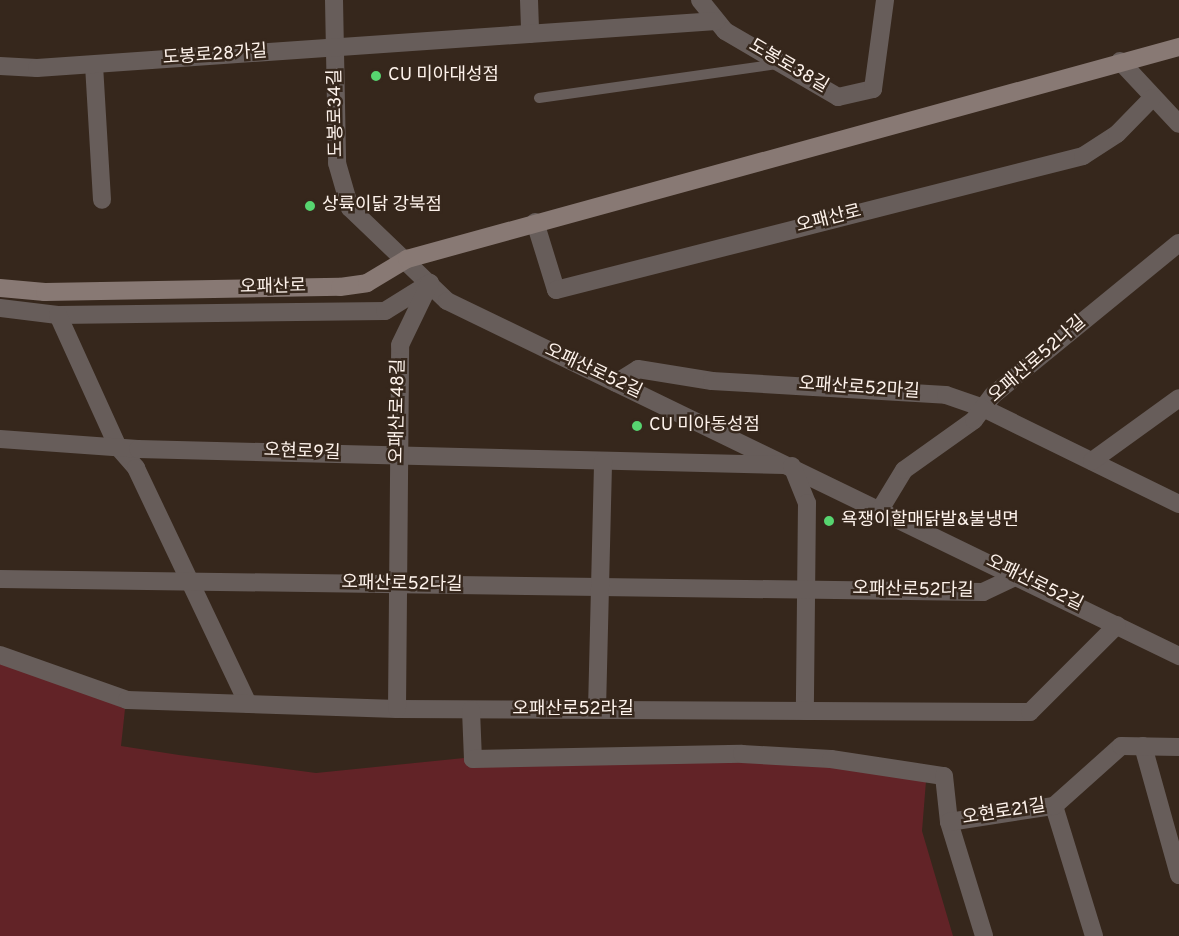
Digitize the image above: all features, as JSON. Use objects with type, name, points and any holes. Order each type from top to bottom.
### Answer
[{"type":"street","name":"도봉로34길","points":[[334,0],[338,163],[350,208],[407,259]]},
{"type":"street","points":[[529,0],[530,34]]},
{"type":"street","name":"도봉로38길","points":[[700,0],[725,31],[838,97],[873,89],[885,0]]},
{"type":"street","name":"도봉로34길","points":[[336,47],[716,21]]},
{"type":"street","name":"도봉로28가길","points":[[0,66],[37,68],[94,65],[336,47]]},
{"type":"street","name":"오패산로","points":[[0,288],[45,292],[340,287],[367,283],[407,259],[1120,61],[1179,47]]},
{"type":"street","points":[[1120,61],[1152,98],[1179,124]]},
{"type":"street","points":[[94,65],[102,200]]},
{"type":"street","name":"오패산로","points":[[535,222],[556,290],[1083,156],[1118,134],[1152,98]]},
{"type":"street","name":"오패산로52나길","points":[[880,508],[904,470],[974,420],[993,395],[1179,243]]},
{"type":"street","name":"오패산로52길","points":[[407,259],[447,301],[792,465],[1179,656]]},
{"type":"street","points":[[0,308],[58,315],[385,311],[430,283]]},
{"type":"street","name":"오패산로48길","points":[[397,709],[396,585],[400,345],[430,283]]},
{"type":"street","points":[[58,315],[118,447],[136,468],[248,704]]},
{"type":"street","name":"오패산로52마길","points":[[616,383],[638,369],[712,381],[946,395],[983,408],[1179,504]]},
{"type":"street","points":[[1092,461],[1179,398]]},
{"type":"street","name":"오현로9길","points":[[0,439],[118,447],[792,465]]},
{"type":"street","points":[[597,710],[603,461]]},
{"type":"street","points":[[792,465],[807,503],[804,590],[805,711]]},
{"type":"street","name":"오패산로52다길","points":[[0,579],[983,592],[1018,576]]},
{"type":"street","name":"오패산로52라길","points":[[0,655],[126,700],[471,710],[1030,712],[1117,625]]},
{"type":"street","name":"오현로21길","points":[[471,710],[473,759],[741,754],[831,759],[944,776],[950,822],[984,936]]},
{"type":"street","name":"오현로21길","points":[[950,822],[1054,806],[1121,746],[1179,747]]},
{"type":"street","points":[[1143,746],[1179,876]]},
{"type":"street","points":[[1054,806],[1094,936]]},
{"type":"lane","points":[[539,98],[782,64]]},
{"type":"shaded area","points":[[0,652],[125,709],[121,746],[179,755],[316,773],[474,757],[830,760],[926,781],[922,831],[953,936],[0,936]]},
{"type":"place","name":"CU 미아대성점","points":[[376,76]]},
{"type":"place","name":"상륙이닭 강북점","points":[[310,206]]},
{"type":"place","name":"CU 미아동성점","points":[[637,426]]},
{"type":"place","name":"욕쟁이할매닭발&불냉면","points":[[829,521]]}]
